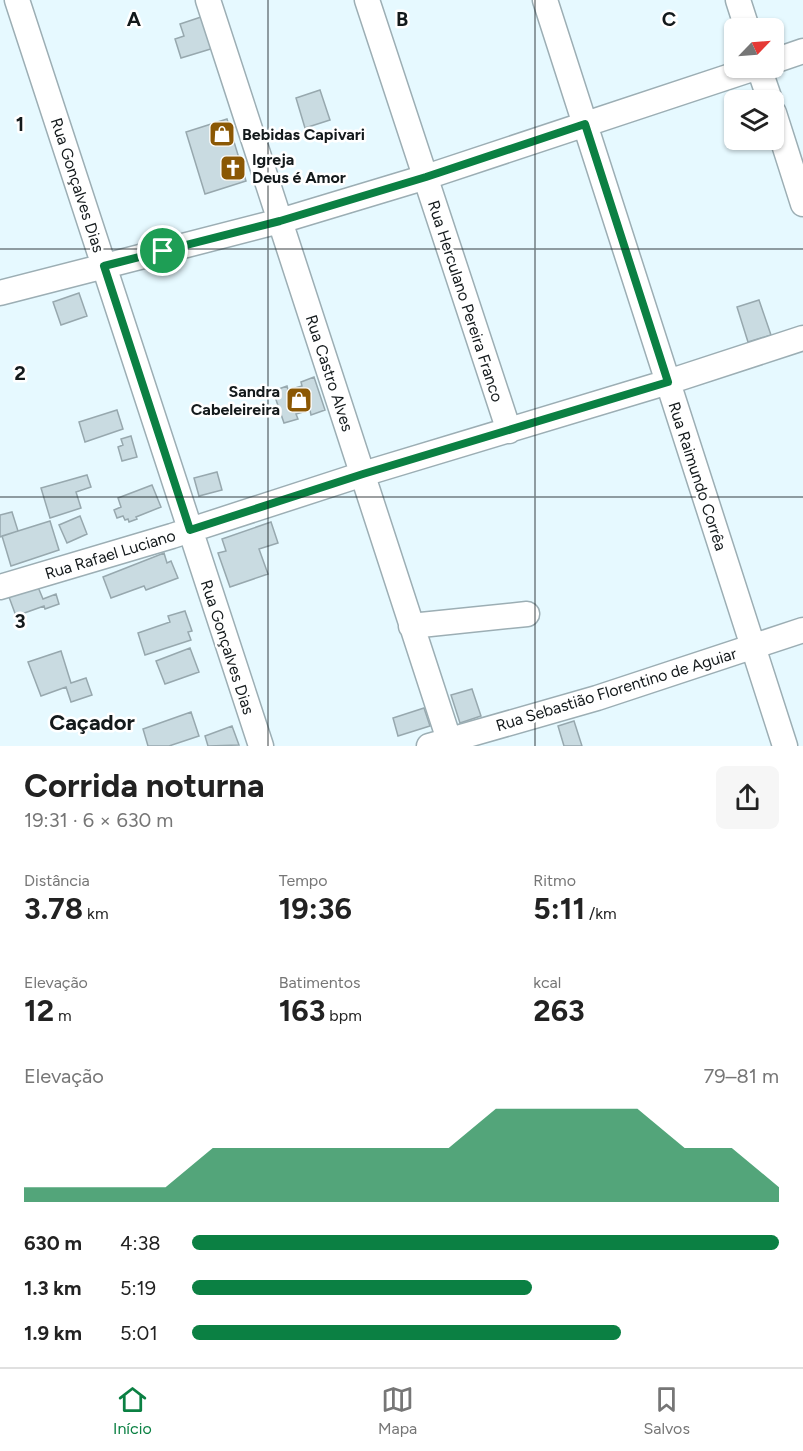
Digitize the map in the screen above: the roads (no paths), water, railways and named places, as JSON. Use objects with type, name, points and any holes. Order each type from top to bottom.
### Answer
[{"type":"street","points":[[0,6],[18,0]]},
{"type":"street","name":"Rua Gonçalves Dias","points":[[18,0],[261,746]]},
{"type":"street","name":"Rua Castro Alves","points":[[208,0],[363,474],[411,626],[443,744]]},
{"type":"street","name":"Rua Herculano Pereira Franco","points":[[368,0],[509,431]]},
{"type":"street","name":"Rua Raimundo Corrêa","points":[[545,0],[785,746]]},
{"type":"street","points":[[738,0],[744,18]]},
{"type":"street","points":[[784,58],[803,51]]},
{"type":"street","points":[[0,293],[280,221],[426,177],[725,78]]},
{"type":"street","points":[[784,144],[803,204]]},
{"type":"street","name":"Rua Rafael Luciano","points":[[0,587],[668,382],[803,338]]},
{"type":"street","points":[[411,626],[527,614]]},
{"type":"street","name":"Rua Sebastião Florentino de Aguiar","points":[[443,744],[597,698],[803,630]]},
{"type":"place","name":"Bebidas Capivari","points":[[222,134]]},
{"type":"place","name":"Igreja Deus é Amor","points":[[233,168]]},
{"type":"place","name":"Sandra Cabeleireira","points":[[299,400]]},
{"type":"district","name":"Caçador","points":[[92,722]]}]
